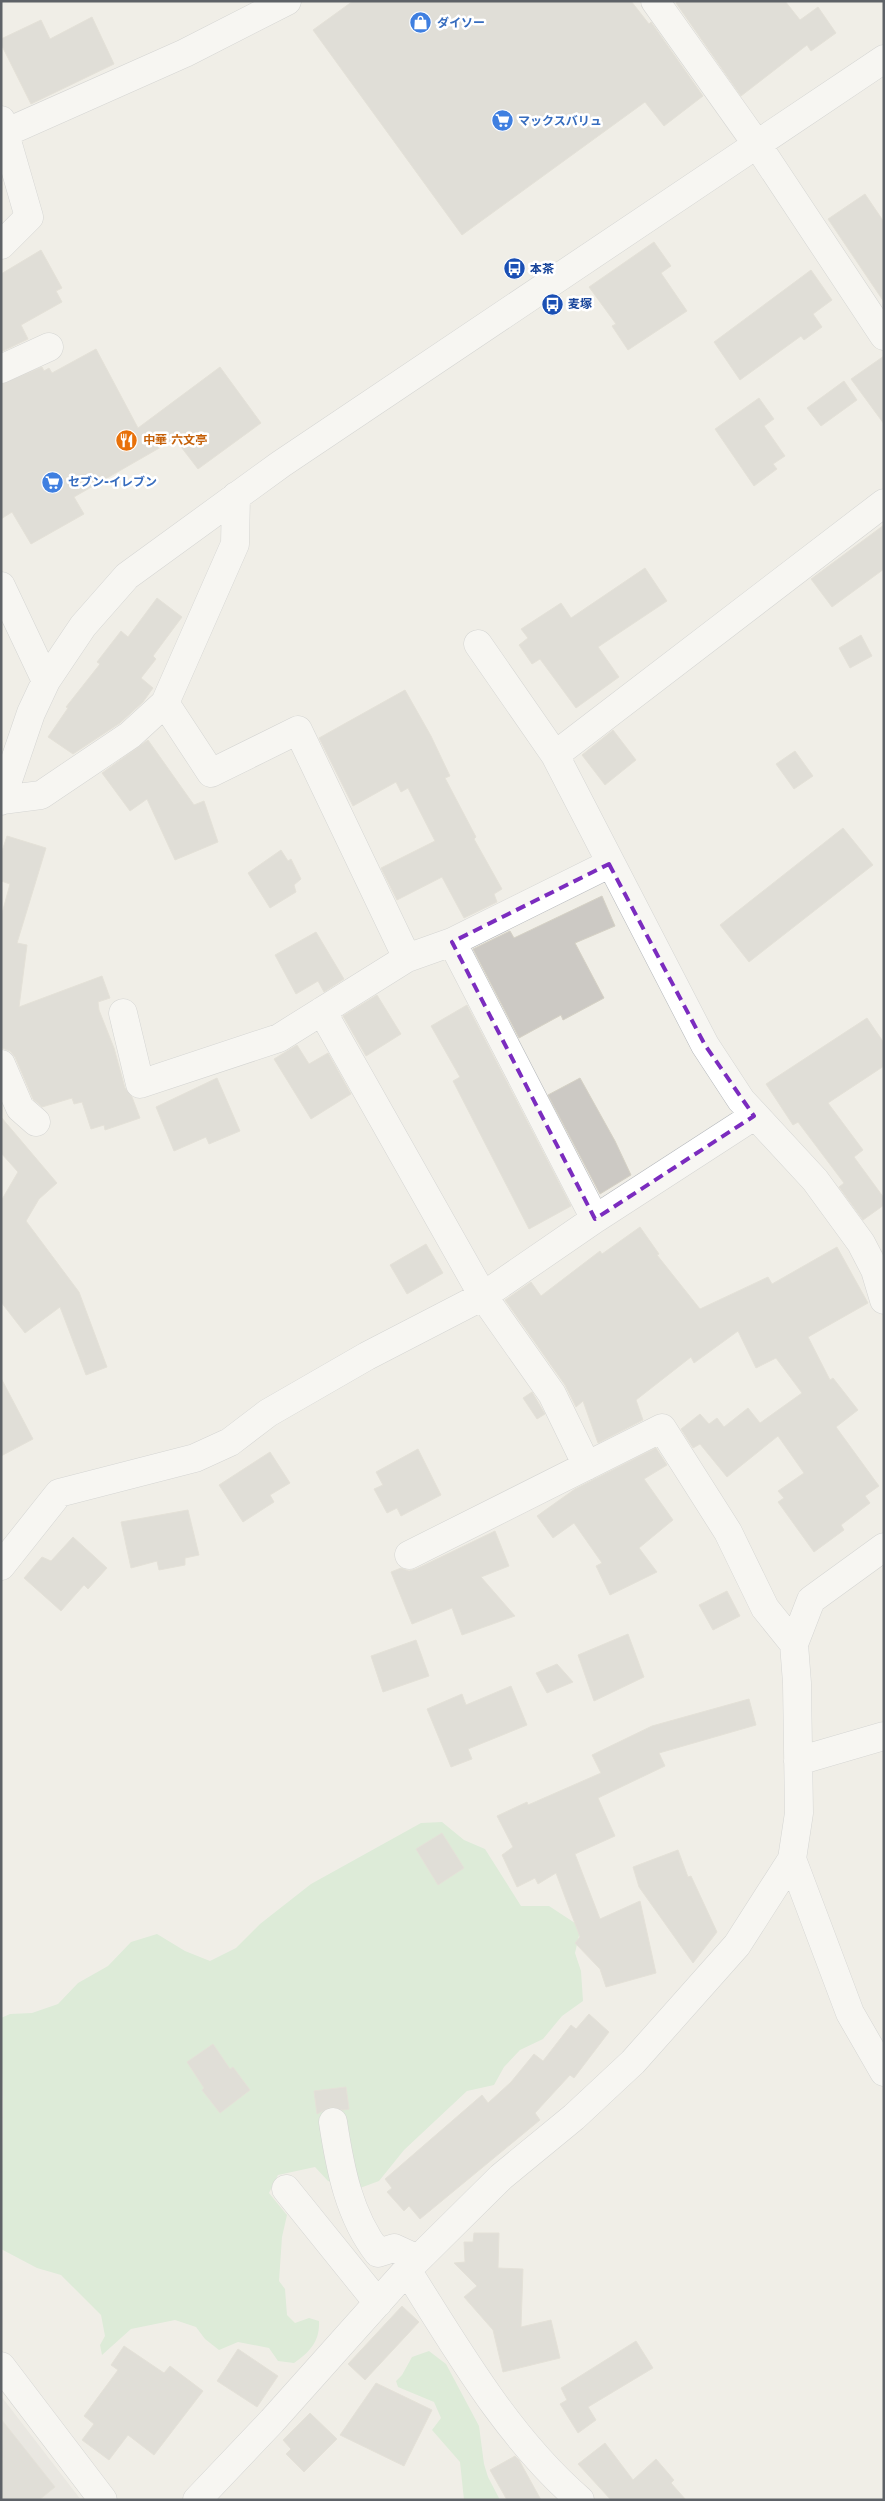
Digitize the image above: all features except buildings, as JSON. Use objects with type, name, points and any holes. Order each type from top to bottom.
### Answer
[{"type":"street","points":[[1,245],[29,217],[3,126],[185,53],[286,1]]},
{"type":"street","points":[[655,1],[758,146],[884,336]]},
{"type":"street","points":[[236,496],[235,544],[165,703],[130,734],[40,795],[1,800],[31,713],[46,681],[83,626],[127,576],[236,496],[281,464],[884,60]]},
{"type":"street","points":[[1,369],[49,347]]},
{"type":"street","points":[[555,755],[884,503]]},
{"type":"street","points":[[1,586],[46,681]]},
{"type":"street","points":[[478,644],[555,755],[705,1045],[754,1116],[815,1180],[861,1243],[876,1270],[884,1300]]},
{"type":"street","points":[[165,703],[211,773],[298,730],[407,958]]},
{"type":"street","points":[[123,1014],[140,1084],[279,1038],[407,958],[452,942],[610,864]]},
{"type":"street","points":[[452,942],[595,1220]]},
{"type":"street","points":[[322,1012],[483,1296],[552,1394],[588,1466]]},
{"type":"street","points":[[1,1064],[20,1108],[36,1122]]},
{"type":"street","points":[[1,1566],[59,1494],[195,1458],[230,1442],[268,1413],[367,1356],[483,1296],[754,1116]]},
{"type":"street","points":[[409,1555],[662,1428],[728,1532],[765,1608],[794,1644]]},
{"type":"street","points":[[197,2500],[272,2421],[413,2264],[501,2177],[574,2117],[633,2062],[737,1945],[792,1859],[799,1813],[794,1644],[811,1600],[884,1547]]},
{"type":"street","points":[[798,1761],[884,1736]]},
{"type":"street","points":[[792,1859],[850,2012],[884,2072]]},
{"type":"street","points":[[333,2122],[346,2186],[353,2209],[372,2245],[378,2253],[394,2248],[413,2264],[472,2373],[510,2424],[580,2500]]},
{"type":"street","points":[[286,2189],[378,2303]]},
{"type":"street","points":[[1,2366],[103,2500]]},
{"type":"highlighted area","points":[[609,864],[705,1045],[754,1116],[595,1219],[452,942]]},
{"type":"shaded area","points":[[1,2396],[81,2500],[1,2500]]},
{"type":"green space","points":[[442,1822],[464,1840],[485,1849],[521,1906],[549,1906],[581,1927],[575,1953],[581,1971],[583,2001],[562,2016],[543,2039],[520,2050],[504,2067],[494,2085],[467,2091],[404,2150],[379,2181],[360,2188],[328,2181],[315,2167],[278,2175],[269,2193],[287,2215],[282,2237],[279,2281],[285,2289],[287,2315],[295,2323],[309,2318],[319,2321],[316,2340],[300,2359],[294,2363],[278,2361],[269,2348],[238,2342],[219,2350],[205,2339],[196,2327],[175,2320],[131,2329],[102,2355],[100,2345],[105,2336],[101,2315],[61,2275],[37,2268],[1,2249],[3,2106],[1,2018],[10,2014],[32,2013],[58,2004],[78,1983],[108,1966],[131,1942],[157,1934],[185,1951],[210,1961],[236,1948],[260,1924],[311,1884],[421,1823]]},
{"type":"green space","points":[[429,2351],[446,2364],[479,2426],[484,2464],[488,2477],[500,2500],[464,2500],[460,2462],[432,2430],[441,2418],[434,2402],[398,2387],[396,2381],[402,2375],[412,2357]]},
{"type":"place","name":"ダイソー","points":[[421,23]]},
{"type":"place","name":"マックスバリュ","points":[[502,121]]},
{"type":"place","name":"本茶","points":[[514,269]]},
{"type":"place","name":"麦塚","points":[[552,304]]},
{"type":"place","name":"中華 六文亭","points":[[127,440]]},
{"type":"place","name":"セブン-イレブン","points":[[52,482]]}]
